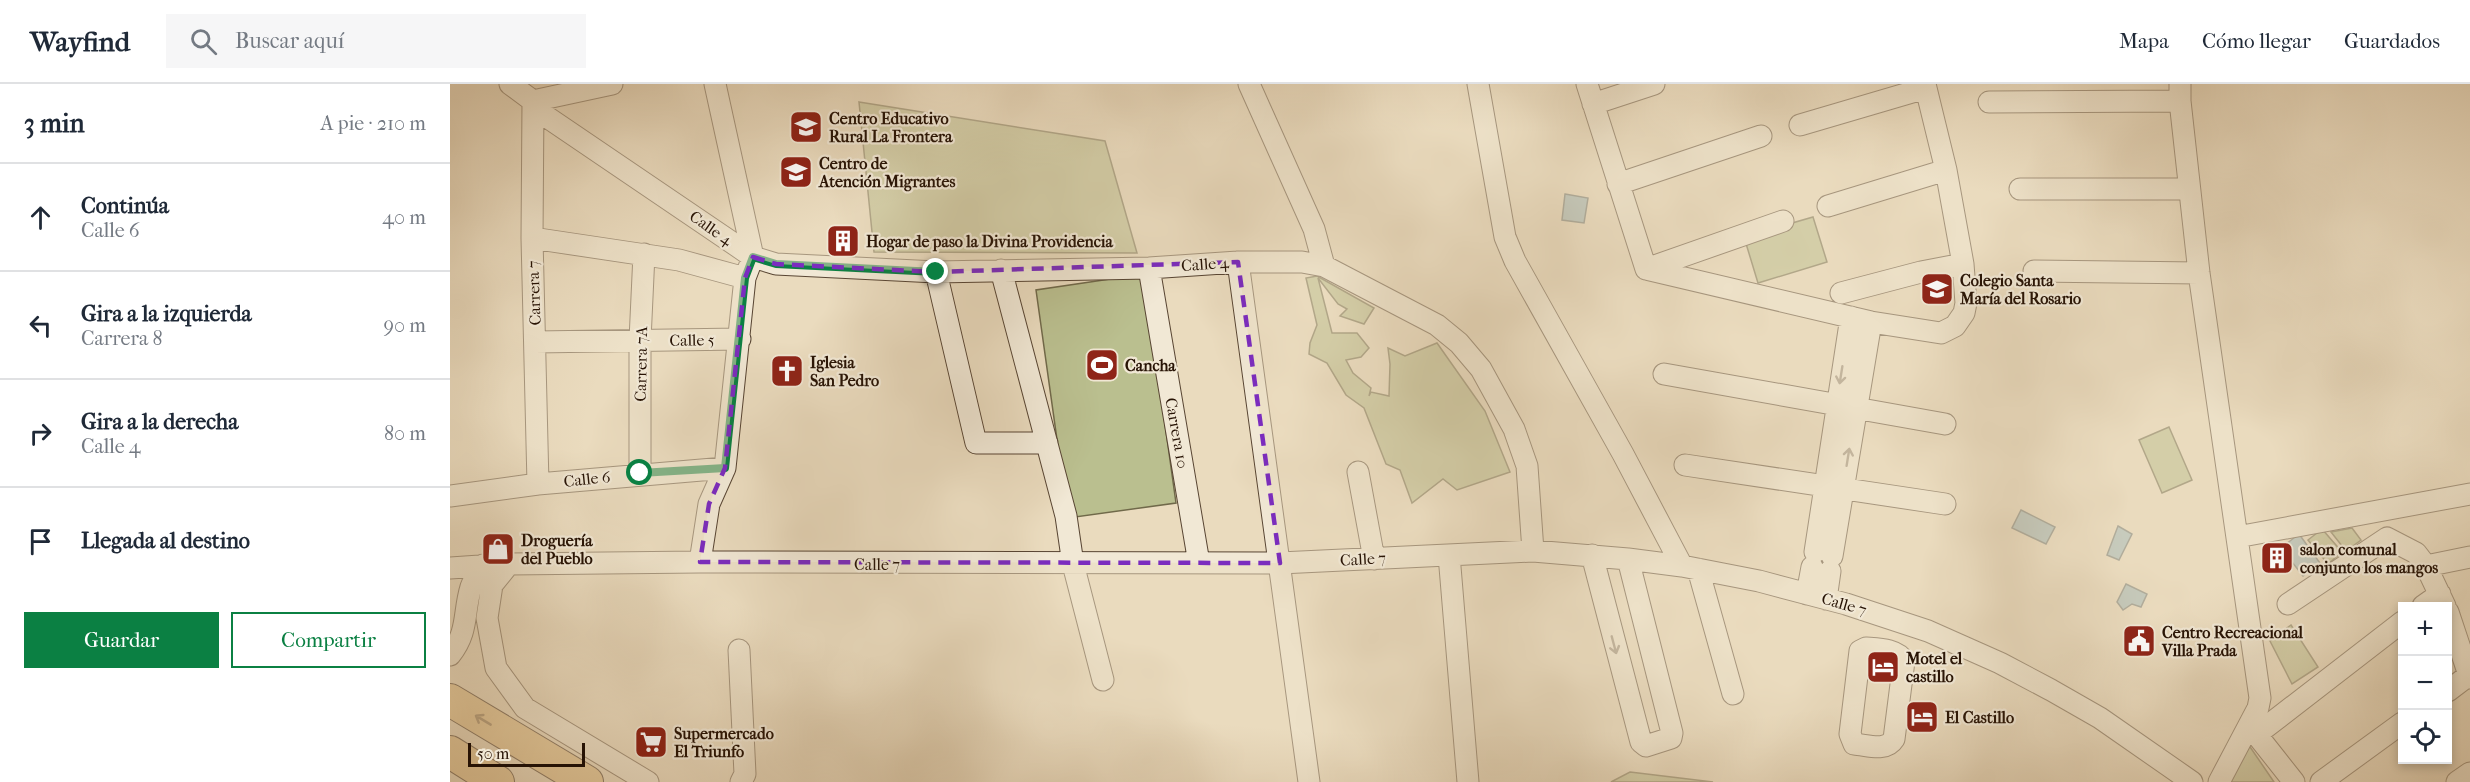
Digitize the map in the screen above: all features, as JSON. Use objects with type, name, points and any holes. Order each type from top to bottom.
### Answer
[{"type":"highway","points":[[450,700],[568,778]]},
{"type":"highway","points":[[450,752],[498,782]]},
{"type":"street","name":"Calle 4","points":[[510,84],[533,101],[544,115],[753,257],[776,264],[936,272],[1149,268],[1238,262],[1302,262],[1324,266],[1437,325],[1459,343],[1481,369],[1514,429],[1527,466],[1533,551]]},
{"type":"street","points":[[533,101],[612,84]]},
{"type":"street","points":[[700,562],[709,504],[725,468],[745,278],[753,257],[716,84]]},
{"type":"street","points":[[1249,84],[1314,229],[1324,266]]},
{"type":"street","points":[[1478,84],[1505,237],[1515,261],[1690,568],[1733,694]]},
{"type":"street","points":[[1646,269],[1590,94],[1654,84]]},
{"type":"street","points":[[1646,269],[1861,320],[1941,333],[1955,326],[1964,313],[1966,303],[1963,264],[1946,170],[1925,86],[1800,125]]},
{"type":"street","points":[[1989,102],[2180,92],[2199,273],[2260,698],[2258,708],[2219,782]]},
{"type":"street","name":"Carrera 7","points":[[533,101],[532,238],[538,484]]},
{"type":"street","points":[[1618,184],[1761,136]]},
{"type":"street","points":[[1828,206],[1946,170]]},
{"type":"street","points":[[2020,189],[2189,189]]},
{"type":"street","points":[[1646,269],[1783,221]]},
{"type":"street","points":[[532,238],[680,260],[745,278]]},
{"type":"street","name":"Carrera 7A","points":[[640,473],[640,340],[644,254]]},
{"type":"street","points":[[1238,262],[1310,782]]},
{"type":"street","points":[[1841,293],[1921,272],[1963,264]]},
{"type":"street","name":"Carrera 10","points":[[1149,268],[1199,564]]},
{"type":"street","points":[[1001,270],[1066,516],[1073,564],[1103,680]]},
{"type":"street","points":[[2034,271],[2199,273]]},
{"type":"street","points":[[936,272],[976,443],[1047,443]]},
{"type":"street","points":[[1816,596],[1861,320]]},
{"type":"street","name":"Calle 5","points":[[536,342],[740,339]]},
{"type":"street","points":[[1664,374],[1945,424]]},
{"type":"street","points":[[1685,465],[1946,504]]},
{"type":"street","name":"Calle 6","points":[[450,496],[640,473],[725,468]]},
{"type":"street","points":[[1358,472],[1374,558]]},
{"type":"street","points":[[2237,537],[2470,494]]},
{"type":"street","points":[[2288,604],[2387,538],[2416,553],[2426,566],[2443,602]]},
{"type":"street","name":"Calle 7","points":[[450,568],[509,564],[700,562],[1280,563],[1533,551],[1628,559],[1690,568],[1816,596],[1900,621],[1960,644],[2052,690],[2100,718],[2192,782]]},
{"type":"street","points":[[1456,555],[1468,782]]},
{"type":"street","points":[[1592,555],[1641,742],[1646,746],[1671,738],[1672,733],[1628,559]]},
{"type":"street","points":[[2426,566],[2470,557]]},
{"type":"street","points":[[509,564],[492,585],[487,618],[496,668],[525,708],[648,782]]},
{"type":"street","points":[[450,655],[460,642],[471,585],[483,566]]},
{"type":"street","points":[[2452,617],[2464,636],[2470,676],[2452,688]]},
{"type":"street","points":[[1887,650],[1900,621]]},
{"type":"street","points":[[2294,782],[2260,739],[2261,731],[2398,626]]},
{"type":"street","points":[[1866,648],[1887,650],[1901,656],[1904,661],[1894,739],[1891,744],[1884,747],[1854,744],[1850,734],[1860,651],[1866,648]]},
{"type":"street","points":[[739,650],[748,779]]},
{"type":"street","points":[[2321,782],[2398,727]]},
{"type":"street","points":[[2457,782],[2470,773]]},
{"type":"highlighted area","points":[[753,257],[776,264],[936,272],[1238,262],[1280,563],[700,562],[709,504],[725,468],[745,278]]},
{"type":"green space","points":[[859,102],[1105,141],[1137,253],[874,252]]},
{"type":"green space","points":[[1813,217],[1827,262],[1758,283],[1744,237]]},
{"type":"green space","name":"Cancha","points":[[1144,274],[1176,503],[1068,518],[1036,290]]},
{"type":"green space","points":[[1317,276],[1374,308],[1364,324],[1340,316],[1347,309],[1338,304],[1318,278],[1332,333],[1357,333],[1369,348],[1361,357],[1346,360],[1353,373],[1371,388],[1369,396],[1371,392],[1389,396],[1388,348],[1405,356],[1437,343],[1485,411],[1510,472],[1457,490],[1443,479],[1412,503],[1400,470],[1386,464],[1364,408],[1346,395],[1327,363],[1309,354],[1310,343],[1317,325],[1306,278]]},
{"type":"green space","points":[[2169,427],[2192,480],[2162,493],[2139,440]]},
{"type":"green space","points":[[2352,528],[2361,540],[2346,551],[2331,532]]},
{"type":"green space","points":[[2322,529],[2342,552],[2328,564],[2308,540]]},
{"type":"green space","points":[[2291,625],[2318,667],[2292,684],[2270,641]]},
{"type":"green space","points":[[2246,741],[2274,782],[2224,782]]},
{"type":"green space","points":[[1630,772],[1713,782],[1611,782]]},
{"type":"water","points":[[1565,194],[1588,198],[1584,223],[1562,220]]},
{"type":"water","points":[[2021,510],[2055,527],[2046,544],[2012,528]]},
{"type":"water","points":[[2118,526],[2132,534],[2119,560],[2107,555]]},
{"type":"water","points":[[2299,534],[2320,563],[2303,576],[2281,548]]},
{"type":"water","points":[[2126,584],[2147,594],[2141,607],[2132,604],[2123,610],[2117,602]]},
{"type":"place","name":"Centro Educativo Rural La Frontera","points":[[806,127]]},
{"type":"place","name":"Centro de Atención Migrantes","points":[[796,172]]},
{"type":"place","name":"Hogar de paso la Divina Providencia","points":[[843,241]]},
{"type":"place","name":"Colegio Santa María del Rosario","points":[[1937,289]]},
{"type":"place","name":"Cancha","points":[[1102,365]]},
{"type":"place","name":"Iglesia San Pedro","points":[[787,371]]},
{"type":"place","name":"Droguería del Pueblo","points":[[498,549]]},
{"type":"place","name":"salon comunal conjunto los mangos","points":[[2277,558]]},
{"type":"place","name":"Centro Recreacional Villa Prada","points":[[2139,641]]},
{"type":"place","name":"Motel el castillo","points":[[1883,667]]},
{"type":"place","name":"El Castillo","points":[[1922,717]]},
{"type":"place","name":"Supermercado El Triunfo","points":[[651,742]]},
{"type":"route","points":[[640,473],[725,468],[738,362],[745,278],[753,257],[776,264],[936,272]]}]
